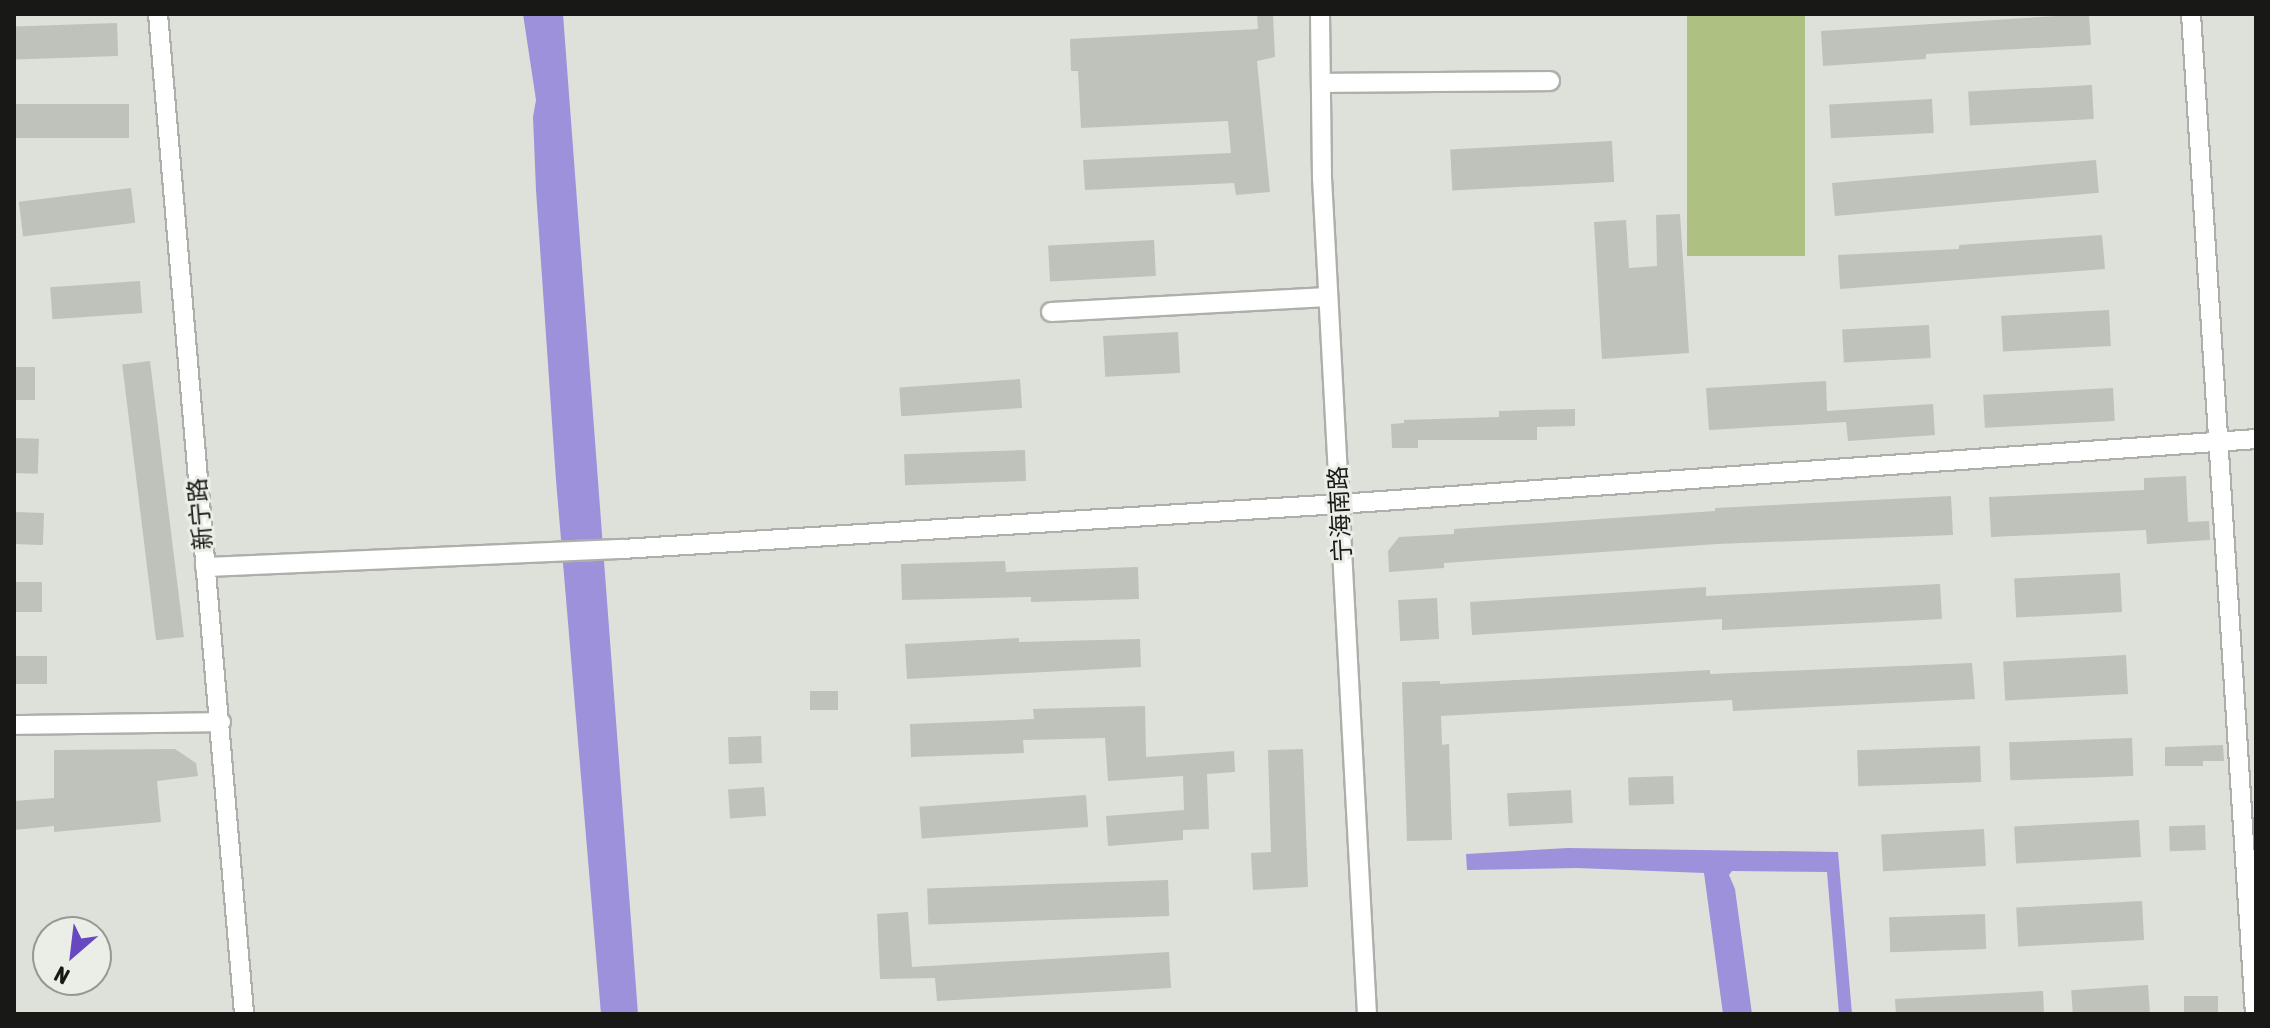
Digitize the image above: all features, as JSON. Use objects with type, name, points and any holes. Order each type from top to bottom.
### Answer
[{"type":"street","name":"新宁路","points":[[158,14],[244,1014]]},
{"type":"street","name":"宁海南路","points":[[1320,14],[1328,297],[1367,1014]]},
{"type":"street","points":[[2191,14],[2255,1014]]},
{"type":"street","points":[[1321,83],[1550,81]]},
{"type":"street","points":[[1051,312],[1328,297]]},
{"type":"street","points":[[205,567],[613,549],[1339,504],[2256,439]]},
{"type":"street","points":[[14,725],[221,722]]},
{"type":"green space","points":[[1687,14],[1805,14],[1805,256],[1687,256]]},
{"type":"shaded area","points":[[523,14],[563,14],[638,1014],[601,1014],[556,480],[536,190],[533,117],[536,100]]},
{"type":"shaded area","points":[[1568,848],[1838,852],[1852,1014],[1839,1014],[1827,872],[1732,871],[1729,875],[1735,889],[1752,1014],[1723,1014],[1704,873],[1577,868],[1467,870],[1466,854]]},
{"type":"building","points":[[1257,14],[1273,14],[1275,57],[1257,61],[1270,192],[1236,195],[1234,183],[1085,190],[1083,160],[1231,153],[1228,121],[1081,128],[1078,71],[1071,71],[1070,39],[1258,29]]},
{"type":"building","points":[[2089,14],[2091,45],[1926,54],[1926,59],[1823,66],[1821,31]]},
{"type":"building","points":[[117,23],[118,56],[15,60],[14,27]]},
{"type":"building","points":[[2092,85],[2094,119],[1970,125],[1968,91]]},
{"type":"building","points":[[1932,99],[1934,133],[1831,138],[1829,104]]},
{"type":"building","points":[[14,104],[129,104],[129,138],[14,138]]},
{"type":"building","points":[[1612,141],[1614,182],[1452,190],[1450,149]]},
{"type":"building","points":[[2096,160],[2099,193],[1835,216],[1832,183]]},
{"type":"building","points":[[131,188],[135,223],[23,237],[19,202]]},
{"type":"building","points":[[1680,214],[1689,353],[1602,359],[1594,222],[1626,220],[1629,268],[1657,266],[1656,215]]},
{"type":"building","points":[[2102,235],[2105,269],[1840,289],[1838,255],[1959,249],[1959,245]]},
{"type":"building","points":[[1154,240],[1156,276],[1050,281],[1048,246]]},
{"type":"building","points":[[140,281],[142,313],[52,319],[50,287]]},
{"type":"building","points":[[2109,310],[2111,346],[2003,352],[2001,316]]},
{"type":"building","points":[[1929,325],[1931,358],[1844,363],[1842,330]]},
{"type":"building","points":[[1178,332],[1180,373],[1105,377],[1103,336]]},
{"type":"building","points":[[150,361],[184,637],[156,640],[122,364]]},
{"type":"building","points":[[14,367],[35,367],[35,400],[14,400]]},
{"type":"building","points":[[1020,379],[1022,408],[901,416],[899,387]]},
{"type":"building","points":[[1826,381],[1827,411],[1933,404],[1935,435],[1848,441],[1846,422],[1709,430],[1706,388]]},
{"type":"building","points":[[2113,388],[2115,421],[1985,428],[1983,395]]},
{"type":"building","points":[[1575,409],[1575,426],[1537,427],[1537,440],[1418,440],[1418,448],[1392,448],[1391,424],[1404,423],[1404,420],[1499,417],[1499,411]]},
{"type":"building","points":[[14,438],[39,439],[38,474],[14,473]]},
{"type":"building","points":[[1025,450],[1026,481],[905,485],[904,454]]},
{"type":"building","points":[[2186,476],[2188,522],[2209,521],[2210,540],[2147,544],[2146,530],[1991,537],[1989,497],[2144,490],[2144,478]]},
{"type":"building","points":[[1951,496],[1953,535],[1717,544],[1444,563],[1444,568],[1389,572],[1388,551],[1399,537],[1454,534],[1454,529],[1715,511],[1715,508]]},
{"type":"building","points":[[14,512],[44,513],[43,545],[14,544]]},
{"type":"building","points":[[1005,561],[1006,572],[1138,567],[1139,599],[1031,602],[1031,597],[902,600],[901,564]]},
{"type":"building","points":[[2120,573],[2122,612],[2016,617],[2014,579]]},
{"type":"building","points":[[14,582],[42,582],[42,612],[14,612]]},
{"type":"building","points":[[1940,584],[1942,619],[1722,630],[1722,619],[1472,635],[1470,602],[1706,587],[1706,596]]},
{"type":"building","points":[[1437,598],[1439,639],[1400,641],[1398,600]]},
{"type":"building","points":[[1019,638],[1019,642],[1140,639],[1141,667],[907,679],[905,644]]},
{"type":"building","points":[[2126,655],[2128,694],[2005,700],[2003,661]]},
{"type":"building","points":[[14,656],[47,656],[47,684],[14,684]]},
{"type":"building","points":[[1972,663],[1975,699],[1733,711],[1732,700],[1441,716],[1442,745],[1449,744],[1452,840],[1407,841],[1402,682],[1440,681],[1440,684],[1710,670],[1710,674]]},
{"type":"building","points":[[810,691],[838,691],[838,710],[810,710]]},
{"type":"building","points":[[1145,706],[1146,757],[1234,751],[1235,772],[1207,774],[1209,829],[1183,830],[1183,840],[1108,846],[1106,816],[1184,810],[1183,776],[1108,781],[1105,738],[1023,740],[1024,753],[911,757],[910,724],[1034,719],[1033,709]]},
{"type":"building","points":[[761,736],[762,763],[729,764],[728,737]]},
{"type":"building","points":[[2132,738],[2133,776],[2010,780],[2009,742]]},
{"type":"building","points":[[2223,745],[2224,761],[2203,761],[2203,766],[2165,766],[2165,747]]},
{"type":"building","points":[[1980,746],[1981,782],[1858,786],[1857,750]]},
{"type":"building","points":[[175,749],[196,763],[198,776],[157,781],[161,822],[54,832],[54,826],[14,830],[14,801],[54,798],[54,750]]},
{"type":"building","points":[[1303,749],[1308,887],[1253,890],[1251,853],[1271,852],[1268,750]]},
{"type":"building","points":[[1673,776],[1674,804],[1629,806],[1628,778]]},
{"type":"building","points":[[764,787],[766,816],[730,818],[728,790]]},
{"type":"building","points":[[1571,790],[1573,823],[1509,826],[1507,793]]},
{"type":"building","points":[[1086,795],[1088,827],[922,839],[919,807]]},
{"type":"building","points":[[2139,820],[2141,857],[2016,863],[2014,827]]},
{"type":"building","points":[[2205,825],[2206,850],[2170,851],[2169,826]]},
{"type":"building","points":[[1984,829],[1986,866],[1883,871],[1881,834]]},
{"type":"building","points":[[1168,880],[1169,916],[928,924],[927,888]]},
{"type":"building","points":[[2142,901],[2144,940],[2018,947],[2016,908]]},
{"type":"building","points":[[908,912],[912,967],[1169,952],[1171,988],[937,1001],[935,978],[880,979],[877,914]]},
{"type":"building","points":[[1985,914],[1986,949],[1890,952],[1889,917]]},
{"type":"building","points":[[2148,985],[2150,1014],[2073,1014],[2071,990]]},
{"type":"building","points":[[2043,991],[2044,1014],[1896,1014],[1895,999]]},
{"type":"building","points":[[2184,996],[2218,996],[2218,1014],[2184,1014]]}]
